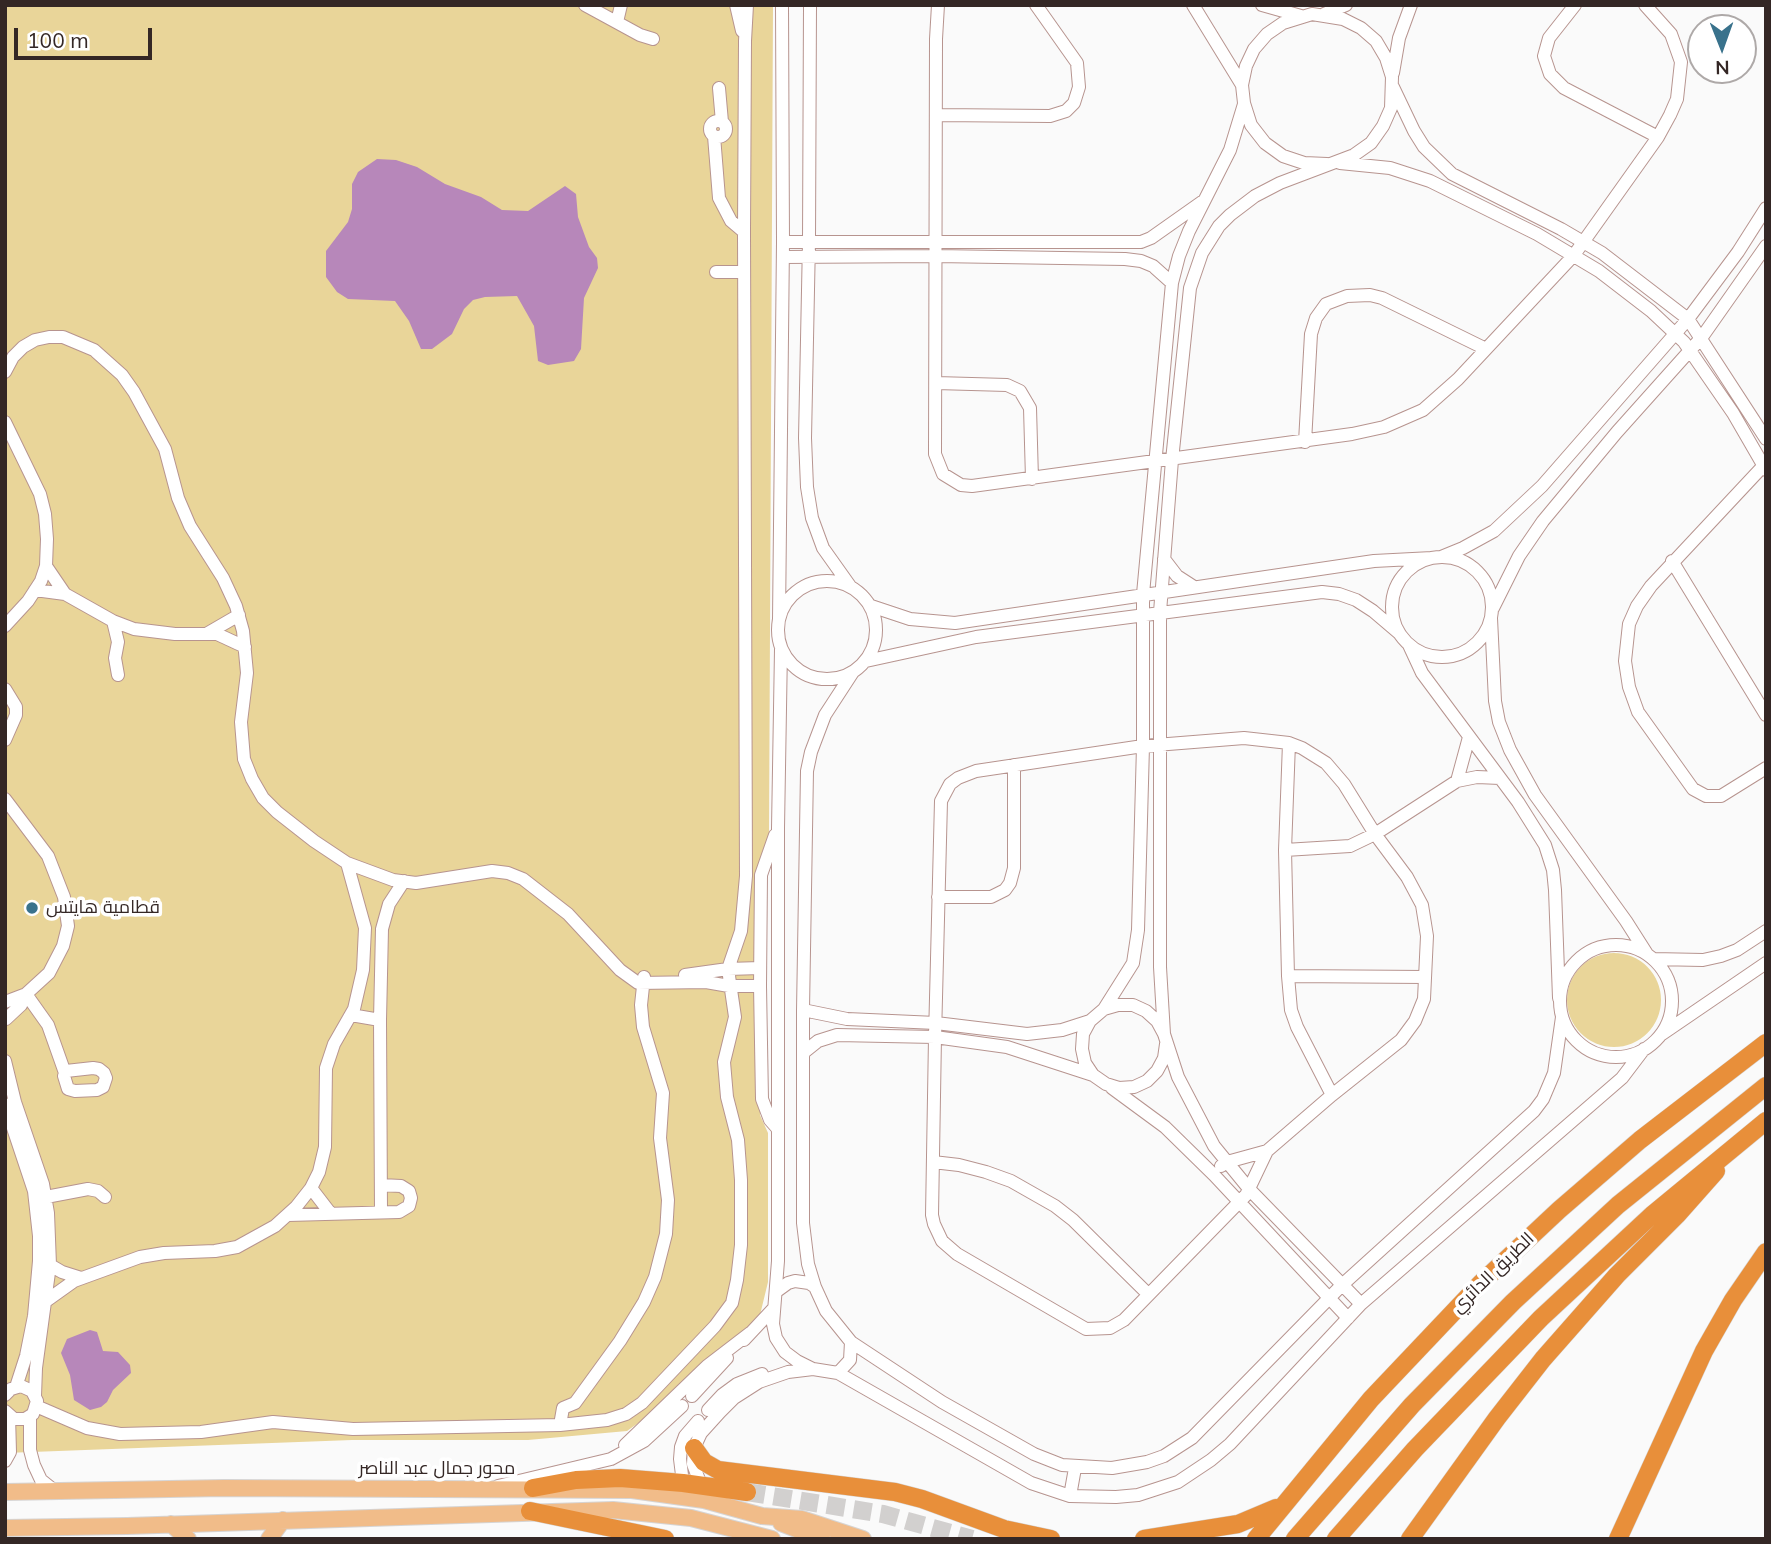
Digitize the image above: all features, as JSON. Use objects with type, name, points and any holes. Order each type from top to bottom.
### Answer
[{"type":"highway","name":"الطريق الدائري","points":[[1256,1539],[1371,1399],[1481,1283],[1599,1175],[1724,1073],[1766,1043]]},
{"type":"highway","points":[[1724,1073],[1766,1054]]},
{"type":"highway","name":"الطريق الدائري","points":[[1295,1539],[1404,1413],[1513,1302],[1627,1197],[1766,1086]]},
{"type":"highway","points":[[1336,1539],[1415,1448],[1541,1318],[1652,1215],[1766,1121]]},
{"type":"highway","points":[[1410,1539],[1543,1359],[1617,1275],[1693,1198],[1738,1144]]},
{"type":"highway","points":[[1618,1539],[1703,1351],[1766,1252]]},
{"type":"highway","points":[[694,1448],[704,1462],[718,1470],[895,1492],[1004,1529],[1051,1539]]},
{"type":"highway","points":[[533,1488],[606,1478],[683,1483],[747,1492]]},
{"type":"highway","points":[[1144,1539],[1238,1524],[1262,1515],[1284,1502]]},
{"type":"highway","points":[[530,1511],[665,1539]]},
{"type":"main road","name":"محور جمال عبد الناصر","points":[[5,1492],[224,1488],[607,1489],[704,1500],[762,1516],[802,1519],[863,1539]]},
{"type":"main road","points":[[5,1528],[586,1509],[639,1511],[691,1518],[769,1538]]},
{"type":"main road","points":[[762,1516],[822,1539]]},
{"type":"main road","points":[[269,1539],[282,1520]]},
{"type":"main road","points":[[171,1524],[188,1539]]},
{"type":"street","points":[[617,22],[621,5]]},
{"type":"street","points":[[736,5],[745,41]]},
{"type":"street","points":[[5,1104],[34,1191],[39,1236],[34,1316],[10,1391],[27,1388],[34,1406],[87,1427],[120,1434],[201,1432],[273,1422],[353,1429],[560,1425],[616,1418],[642,1404],[715,1326],[732,1303],[741,1245],[741,1190],[738,1140],[724,1075],[726,1048],[735,1017],[728,969],[743,923],[746,876],[744,232],[747,5]]},
{"type":"street","points":[[782,5],[777,1290],[772,1324],[776,1338],[785,1352],[813,1369]]},
{"type":"street","points":[[810,5],[805,438],[809,503],[823,548],[850,586],[871,606],[877,634],[866,661],[853,672],[821,724],[807,771],[803,1223],[808,1264],[826,1311],[851,1342],[942,1402],[1034,1454],[1075,1468],[1112,1468],[1164,1456],[1192,1438],[1342,1285],[1534,1111],[1543,1099],[1554,1073],[1562,1017]]},
{"type":"street","points":[[938,5],[936,454],[943,474],[961,485],[972,486],[1305,442],[1384,427],[1423,410],[1458,379],[1574,255],[1658,136],[1677,99],[1681,62],[1671,34],[1645,5]]},
{"type":"street","points":[[937,114],[1051,116],[1066,111],[1074,103],[1079,86],[1077,63],[1036,5]]},
{"type":"street","points":[[1193,5],[1242,85]]},
{"type":"street","points":[[1262,5],[1301,16],[1324,15],[1343,19],[1361,28],[1376,41],[1386,58],[1393,82],[1424,148],[1452,174],[1585,242],[1643,282],[1688,319],[1766,439]]},
{"type":"street","points":[[1324,15],[1346,5]]},
{"type":"street","points":[[1106,1084],[1134,1087],[1147,1081],[1164,1058],[1160,967],[1160,612],[1187,301],[1202,253],[1219,226],[1244,204],[1272,187],[1354,155],[1371,143],[1383,127],[1391,107],[1399,38],[1411,5]]},
{"type":"street","points":[[1575,5],[1549,38],[1544,56],[1550,74],[1564,88],[1658,136]]},
{"type":"street","points":[[592,6],[640,35],[653,39]]},
{"type":"street","points":[[1301,16],[1283,23],[1267,34],[1254,49],[1246,66],[1242,85],[1244,103],[1251,125],[1265,143],[1283,156],[1304,163],[1376,165],[1417,176],[1537,234],[1574,255],[1626,290],[1676,333],[1765,466],[1651,586],[1637,606],[1629,624],[1626,642],[1627,674],[1638,712],[1676,767],[1699,793],[1714,796],[1728,793],[1766,768]]},
{"type":"street","points":[[719,89],[722,122],[716,121],[711,125],[710,131],[714,136],[719,198],[732,221],[744,232]]},
{"type":"street","points":[[1093,1075],[1085,1063],[1083,1034],[1090,1021],[1104,1009],[1127,975],[1136,950],[1143,746],[1143,594],[1172,283],[1181,249],[1230,150],[1244,103]]},
{"type":"street","points":[[783,242],[1041,243],[1146,240],[1202,202]]},
{"type":"street","points":[[1400,634],[1392,608],[1399,582],[1408,571],[1419,563],[1437,558],[1487,535],[1525,504],[1688,319],[1766,208]]},
{"type":"street","points":[[1041,243],[1041,257]]},
{"type":"street","points":[[1409,645],[1436,657],[1465,652],[1477,643],[1486,632],[1518,556],[1543,521],[1702,337],[1766,246]]},
{"type":"street","points":[[783,257],[1125,258],[1141,261],[1163,273],[1172,283]]},
{"type":"street","points":[[716,272],[744,272]]},
{"type":"street","points":[[1305,442],[1311,334],[1316,318],[1326,304],[1347,296],[1370,295],[1382,298],[1486,349]]},
{"type":"street","points":[[5,372],[13,357],[23,347],[35,340],[63,337],[94,350],[122,375],[134,392],[160,440],[186,519],[223,578],[239,615],[245,647],[247,682],[241,722],[244,759],[263,798],[277,812],[347,863],[383,877],[404,881],[430,881],[483,871],[515,876],[535,887],[568,914],[620,970],[640,981],[760,986]]},
{"type":"street","points":[[936,383],[1007,385],[1020,391],[1030,408],[1032,479]]},
{"type":"street","points":[[5,422],[40,494],[47,530],[46,566],[35,590],[5,626]]},
{"type":"street","points":[[1164,559],[1177,576],[1194,587]]},
{"type":"street","points":[[871,606],[910,619],[955,623],[1389,560],[1455,559],[1478,572],[1491,595],[1493,676],[1499,722],[1520,773],[1666,976],[1672,996],[1669,1017],[1659,1036]]},
{"type":"street","points":[[1672,561],[1766,715]]},
{"type":"street","points":[[46,566],[65,594]]},
{"type":"street","points":[[779,620],[790,597],[812,583],[838,582],[850,586]]},
{"type":"street","points":[[35,590],[65,594],[113,621],[134,629],[175,634],[208,633],[226,636],[245,647]]},
{"type":"street","points":[[866,661],[976,637],[1160,612],[1322,592],[1356,600],[1373,611],[1409,645],[1422,673],[1500,778],[1545,845],[1553,870],[1559,998],[1562,1017],[1569,1032],[1580,1045],[1595,1053],[1628,1055],[1644,1049]]},
{"type":"street","points":[[208,633],[239,615]]},
{"type":"street","points":[[113,621],[118,642],[115,658],[118,675]]},
{"type":"street","points":[[118,642],[134,629]]},
{"type":"street","points":[[781,649],[794,666],[812,677],[826,679],[853,672]]},
{"type":"street","points":[[5,689],[16,707],[16,715],[5,740]]},
{"type":"street","points":[[1244,737],[1289,743],[1315,755],[1336,773],[1407,877],[1422,905],[1426,926],[1425,977],[1420,1010],[1401,1040],[1267,1151],[1250,1189],[1118,1324],[1102,1330],[1086,1329],[957,1254],[942,1241],[934,1224],[939,811],[945,792],[967,773],[1143,746],[1244,737]]},
{"type":"street","points":[[1457,781],[1469,737]]},
{"type":"street","points":[[1289,743],[1285,849],[1291,1010],[1332,1095]]},
{"type":"street","points":[[938,897],[991,897],[1005,890],[1010,883],[1014,868],[1014,765]]},
{"type":"street","points":[[1285,849],[1336,849],[1350,846],[1376,834],[1457,781],[1477,777],[1500,778]]},
{"type":"street","points":[[5,799],[48,856],[59,880],[67,914],[66,937],[58,959],[43,980],[26,994],[5,1002]]},
{"type":"street","points":[[1530,820],[1545,809]]},
{"type":"street","points":[[778,828],[761,875],[760,968],[762,1099],[770,1120],[778,1128]]},
{"type":"street","points":[[47,1301],[67,1285],[140,1256],[237,1247],[275,1226],[312,1188],[322,1164],[325,1147],[326,1068],[334,1044],[351,1015],[361,979],[365,938],[356,890],[347,863]]},
{"type":"street","points":[[381,1212],[380,1020],[384,919],[393,895],[404,881]]},
{"type":"street","points":[[1559,998],[1562,981],[1571,967],[1583,955],[1598,947],[1623,946],[1650,957],[1703,960],[1737,950],[1766,931]]},
{"type":"street","points":[[708,1410],[722,1395],[744,1380],[770,1373],[813,1369],[838,1373],[1031,1483],[1070,1496],[1138,1495],[1178,1482],[1230,1444],[1361,1304],[1622,1078],[1644,1049],[1699,1006],[1766,963]]},
{"type":"street","points":[[640,981],[728,969],[760,968]]},
{"type":"street","points":[[1288,976],[1425,977]]},
{"type":"street","points":[[560,1425],[563,1408],[575,1403],[620,1341],[644,1302],[655,1277],[666,1234],[668,1200],[660,1138],[663,1093],[643,1027],[640,981]]},
{"type":"street","points":[[5,1026],[6,1018],[20,1005],[26,994]]},
{"type":"street","points":[[26,994],[51,1030],[65,1073]]},
{"type":"street","points":[[1104,1009],[1125,1005],[1146,1011],[1157,1021],[1178,1077],[1201,1124],[1227,1162],[1361,1304]]},
{"type":"street","points":[[803,1010],[847,1019],[936,1023],[1027,1034],[1062,1030],[1090,1021]]},
{"type":"street","points":[[351,1015],[380,1020]]},
{"type":"street","points":[[803,1054],[818,1041],[837,1035],[935,1037],[1007,1047],[1093,1075],[1164,1127],[1214,1175],[1348,1318]]},
{"type":"street","points":[[5,1061],[15,1102],[46,1197],[50,1265],[36,1368],[30,1450],[36,1473],[56,1492]]},
{"type":"street","points":[[1214,1175],[1227,1162],[1267,1151]]},
{"type":"street","points":[[933,1162],[960,1165],[1011,1181],[1055,1206],[1073,1220],[1148,1294]]},
{"type":"street","points":[[288,1215],[403,1211],[409,1206],[411,1198],[405,1188],[382,1185]]},
{"type":"street","points":[[312,1188],[331,1214]]},
{"type":"street","points":[[46,1197],[89,1189],[98,1191],[105,1197]]},
{"type":"street","points":[[50,1265],[82,1278]]},
{"type":"street","points":[[777,1290],[795,1281],[815,1287]]},
{"type":"street","points":[[692,1395],[773,1309]]},
{"type":"street","points":[[599,1463],[633,1439],[707,1366],[750,1334]]},
{"type":"street","points":[[838,1373],[850,1360],[851,1342]]},
{"type":"street","points":[[701,1485],[695,1470],[694,1448],[701,1433],[734,1398],[759,1382],[788,1372]]},
{"type":"street","points":[[928,1424],[942,1402]]},
{"type":"street","points":[[575,1403],[581,1407],[590,1422]]},
{"type":"street","points":[[7,1413],[19,1420],[34,1406]]},
{"type":"street","points":[[491,1488],[599,1463],[622,1454],[644,1441],[682,1406]]},
{"type":"street","points":[[7,1413],[8,1456],[30,1450]]},
{"type":"street","points":[[683,1483],[681,1447],[685,1436],[698,1421]]},
{"type":"street","points":[[1070,1496],[1075,1468]]},
{"type":"shaded area","points":[[5,5],[773,5],[769,836],[762,856],[760,1115],[768,1133],[768,1282],[760,1315],[689,1387],[627,1431],[528,1440],[352,1440],[5,1453]]},
{"type":"shaded area","points":[[377,159],[396,160],[417,167],[445,184],[481,197],[502,210],[528,211],[565,186],[576,194],[578,217],[589,247],[597,258],[598,268],[584,298],[581,349],[574,361],[548,365],[538,361],[534,326],[517,296],[473,300],[464,309],[452,334],[432,349],[421,349],[409,321],[395,301],[348,299],[337,292],[326,277],[326,251],[348,222],[352,209],[352,184],[358,172]]},
{"type":"shaded area","points":[[1614,953],[1632,957],[1647,967],[1657,982],[1661,1000],[1657,1018],[1647,1033],[1632,1043],[1614,1047],[1596,1043],[1581,1033],[1571,1018],[1567,1000],[1571,982],[1581,967],[1596,957]]},
{"type":"shaded area","points":[[90,1330],[97,1332],[103,1351],[118,1352],[130,1365],[131,1373],[113,1390],[107,1402],[90,1410],[74,1400],[70,1375],[61,1353],[67,1339]]},
{"type":"tunnel","points":[[747,1492],[883,1514],[972,1539]]},
{"type":"place","name":"قطامية هايتس","points":[[32,908]]}]
